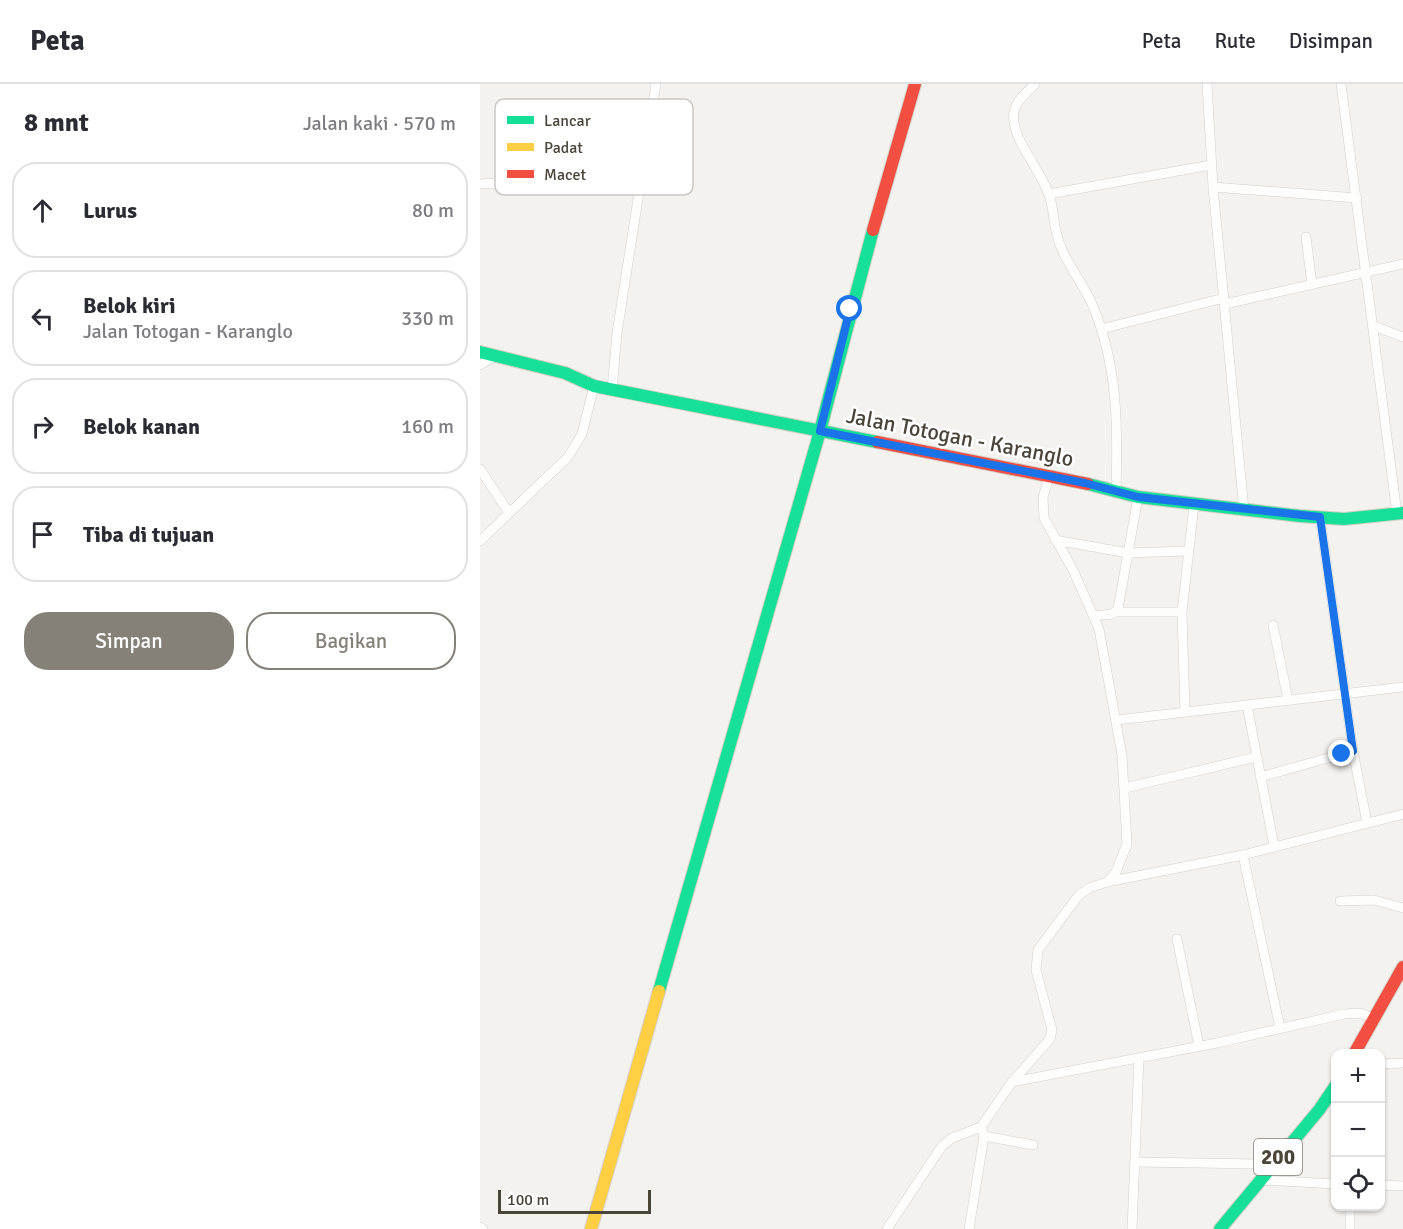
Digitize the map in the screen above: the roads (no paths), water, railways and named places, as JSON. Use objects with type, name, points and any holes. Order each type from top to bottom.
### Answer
[{"type":"main road","points":[[591,1229],[820,431],[850,309],[915,84]]},
{"type":"main road","name":"Jalan Totogan - Karanglo","points":[[480,352],[565,373],[604,388],[1138,497],[1194,505],[1344,519],[1400,513]]},
{"type":"main road","points":[[1356,1049],[1403,967]]},
{"type":"main road","name":"200","points":[[1220,1229],[1319,1110],[1331,1090]]},
{"type":"street","points":[[654,99],[656,84]]},
{"type":"street","points":[[1035,84],[1018,100],[1013,120],[1016,132],[1038,169],[1049,194],[1057,235],[1101,329],[1115,385],[1116,491]]},
{"type":"street","points":[[1207,84],[1213,187],[1244,510]]},
{"type":"street","points":[[1341,84],[1400,513]]},
{"type":"street","points":[[1049,194],[1212,165]]},
{"type":"street","points":[[480,184],[495,183]]},
{"type":"street","points":[[1213,187],[1357,198]]},
{"type":"street","points":[[480,541],[556,470],[576,445],[604,388],[617,333],[639,195]]},
{"type":"street","points":[[1306,237],[1312,285]]},
{"type":"street","points":[[1101,329],[1403,264]]},
{"type":"street","points":[[1374,326],[1403,337]]},
{"type":"street","points":[[480,365],[495,356]]},
{"type":"street","points":[[480,468],[509,513]]},
{"type":"street","points":[[1049,477],[1043,511],[1055,540],[1094,616],[1117,720],[1125,788],[1127,844],[1122,862],[1107,882]]},
{"type":"street","points":[[1116,612],[1138,497]]},
{"type":"street","points":[[1185,712],[1182,612],[1187,551],[1194,505]]},
{"type":"street","points":[[1320,517],[1353,751],[1367,823]]},
{"type":"street","points":[[1055,540],[1128,553],[1187,551]]},
{"type":"street","points":[[1094,616],[1116,612],[1182,612]]},
{"type":"street","points":[[1273,625],[1288,700]]},
{"type":"street","points":[[1117,720],[1403,687]]},
{"type":"street","points":[[1247,705],[1274,846]]},
{"type":"street","points":[[1260,777],[1353,751]]},
{"type":"street","points":[[1125,788],[1256,757]]},
{"type":"street","points":[[969,1229],[982,1132],[1012,1082],[1050,1039],[1052,1030],[1036,970],[1038,950],[1079,895],[1089,888],[1107,882],[1243,855],[1403,814]]},
{"type":"street","points":[[1243,855],[1280,1028]]},
{"type":"street","points":[[1340,901],[1374,900],[1403,908]]},
{"type":"street","points":[[1177,939],[1199,1046]]},
{"type":"street","points":[[1012,1082],[1199,1046],[1344,1014],[1360,1013],[1373,1018]]},
{"type":"street","points":[[1132,1229],[1139,1058]]},
{"type":"street","points":[[1385,1064],[1403,1063]]},
{"type":"street","points":[[887,1229],[942,1146],[952,1138],[982,1132],[1034,1145]]},
{"type":"street","points":[[1136,1162],[1258,1164],[1269,1168]]},
{"type":"street","points":[[1260,1179],[1331,1184]]},
{"type":"street","points":[[1385,1185],[1403,1186]]},
{"type":"street","points":[[1350,1211],[1350,1229]]}]
